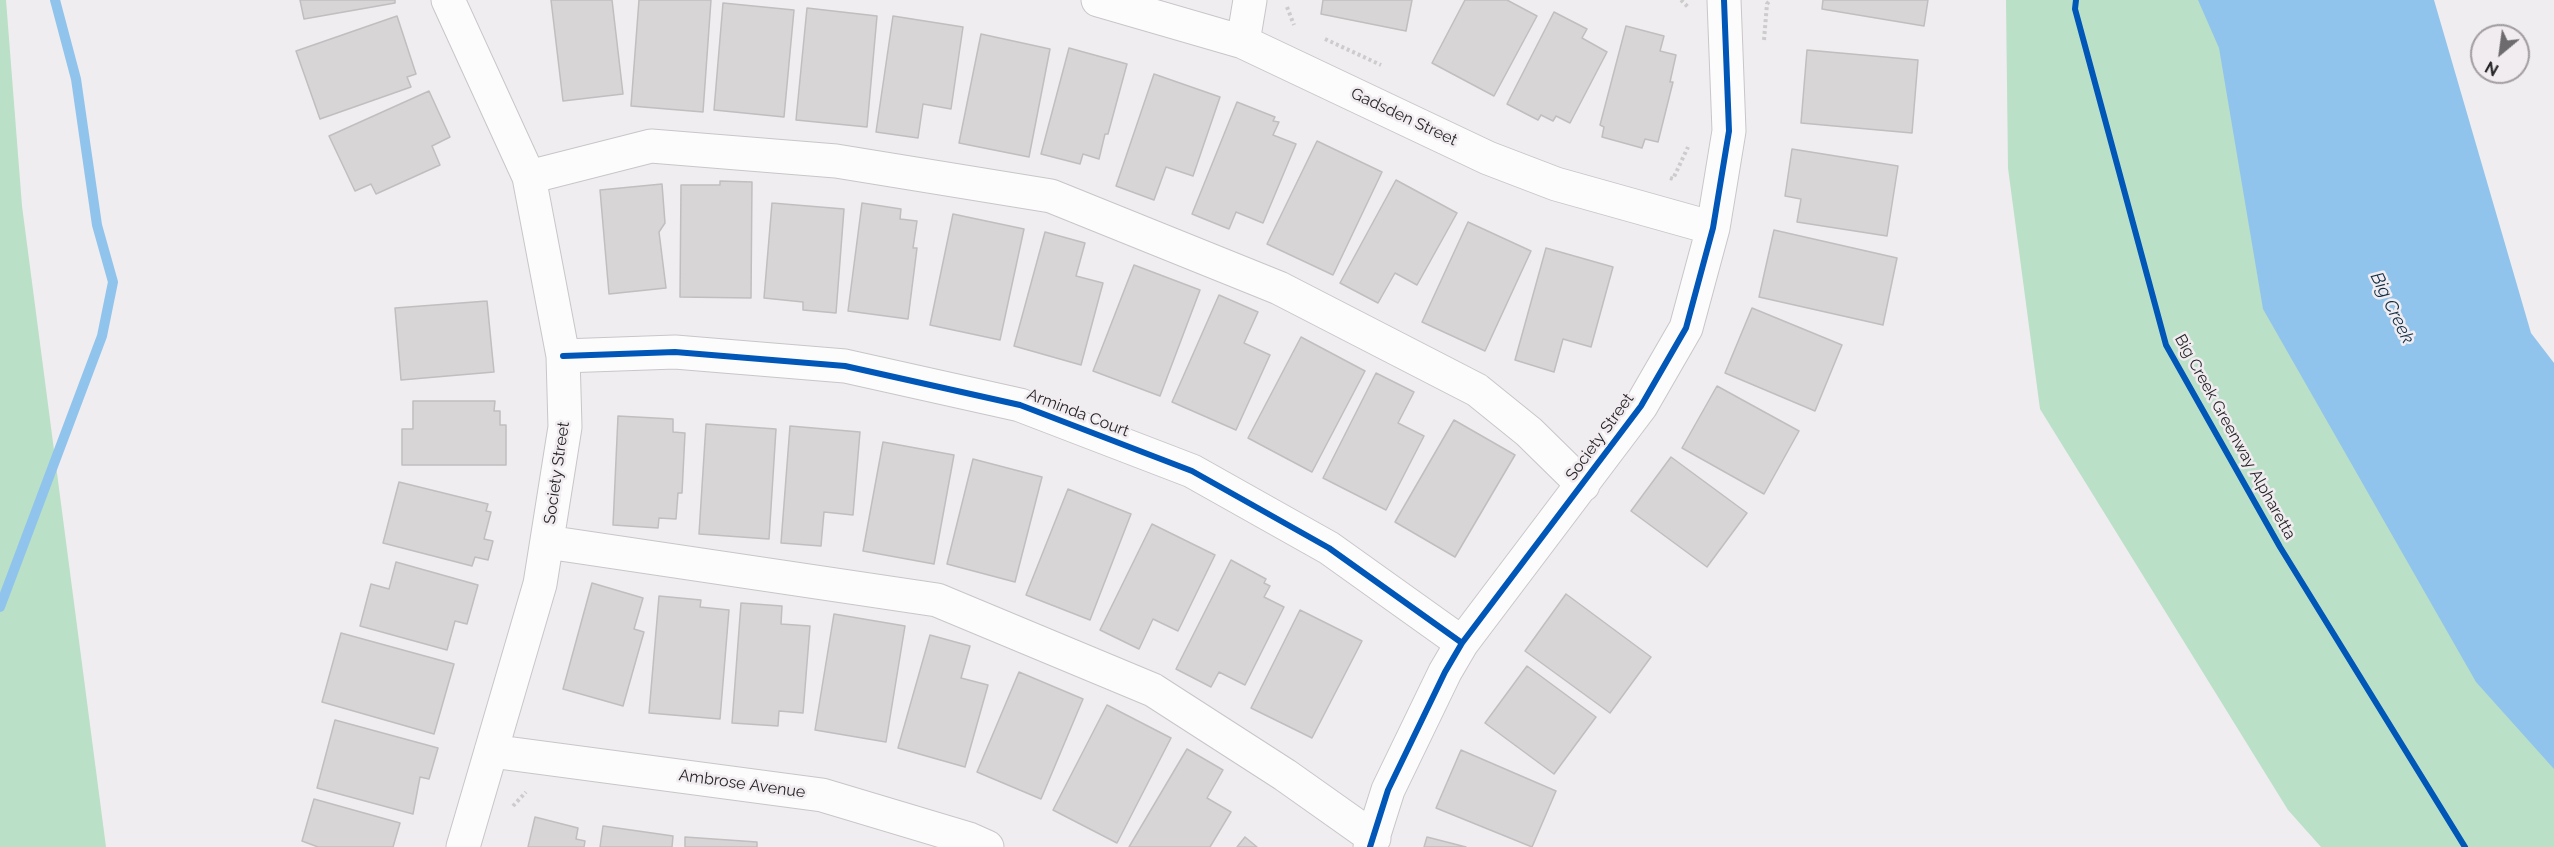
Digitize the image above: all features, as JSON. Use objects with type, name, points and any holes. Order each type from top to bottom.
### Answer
[{"type":"street","name":"Society Street","points":[[448,0],[529,177],[563,356],[565,427],[540,584],[463,847]]},
{"type":"street","name":"Gadsden Street","points":[[1098,0],[1243,42],[1488,158],[1556,184],[1713,228]]},
{"type":"street","points":[[1243,42],[1250,0]]},
{"type":"street","name":"Society Street","points":[[1372,843],[1388,790],[1445,672],[1462,643],[1641,406],[1686,328],[1713,228],[1729,131],[1724,0]]},
{"type":"street","points":[[529,177],[651,146],[836,161],[1051,196],[1279,288],[1478,390],[1529,432],[1583,485]]},
{"type":"street","name":"Arminda Court","points":[[563,356],[675,352],[844,366],[1020,405],[1192,471],[1329,548],[1462,643]]},
{"type":"street","points":[[547,542],[937,600],[1153,690],[1285,775],[1372,843]]},
{"type":"street","name":"Ambrose Avenue","points":[[491,751],[822,795],[969,839],[987,847]]},
{"type":"path","points":[[1285,0],[1292,24],[1301,28]]},
{"type":"path","points":[[1681,0],[1694,12]]},
{"type":"path","points":[[1320,36],[1389,69]]},
{"type":"path","points":[[1662,177],[1673,179],[1691,142]]},
{"type":"green space","points":[[0,0],[6,0],[22,206],[106,847],[0,847]]},
{"type":"green space","points":[[2006,0],[2346,0],[2554,640],[2554,847],[2321,847],[2288,810],[2040,409],[2008,168]]},
{"type":"water","name":"Big Creek","points":[[2198,0],[2434,0],[2531,333],[2554,363],[2554,769],[2476,682],[2263,309],[2219,48]]},
{"type":"building","points":[[300,0],[395,0],[395,3],[304,19]]},
{"type":"building","points":[[551,0],[612,0],[623,94],[563,101]]},
{"type":"building","points":[[639,0],[711,0],[703,112],[631,106]]},
{"type":"building","points":[[1323,0],[1412,0],[1406,31],[1321,14]]},
{"type":"building","points":[[1465,0],[1507,0],[1537,16],[1494,96],[1432,63]]},
{"type":"building","points":[[1823,0],[1928,0],[1924,26],[1822,9]]},
{"type":"building","points":[[723,3],[794,10],[784,117],[714,110]]},
{"type":"building","points":[[807,8],[877,16],[867,127],[796,120]]},
{"type":"building","points":[[1554,12],[1587,29],[1582,38],[1607,52],[1570,123],[1556,116],[1553,121],[1541,115],[1538,120],[1507,104]]},
{"type":"building","points":[[397,16],[416,74],[407,77],[411,87],[320,119],[296,51]]},
{"type":"building","points":[[893,16],[963,27],[951,109],[923,104],[918,138],[876,132]]},
{"type":"building","points":[[1626,26],[1664,36],[1660,51],[1676,55],[1670,82],[1673,82],[1658,142],[1645,139],[1642,148],[1602,137],[1604,127],[1600,125]]},
{"type":"building","points":[[981,34],[1050,49],[1029,157],[959,143]]},
{"type":"building","points":[[1069,48],[1127,64],[1099,159],[1083,154],[1080,164],[1041,154]]},
{"type":"building","points":[[1807,50],[1918,60],[1912,133],[1801,123]]},
{"type":"building","points":[[1154,74],[1220,97],[1193,176],[1166,167],[1154,200],[1116,186]]},
{"type":"building","points":[[429,91],[450,137],[432,146],[440,165],[376,194],[371,184],[355,191],[329,136]]},
{"type":"building","points":[[1237,102],[1275,117],[1273,121],[1279,122],[1273,135],[1296,144],[1263,223],[1236,212],[1229,229],[1192,214]]},
{"type":"building","points":[[1317,141],[1382,172],[1333,275],[1267,244]]},
{"type":"building","points":[[1792,149],[1898,166],[1887,236],[1797,222],[1801,199],[1785,196]]},
{"type":"building","points":[[1396,180],[1457,213],[1417,285],[1395,273],[1378,303],[1340,283]]},
{"type":"building","points":[[720,181],[752,182],[751,298],[680,297],[681,185],[720,185]]},
{"type":"building","points":[[662,184],[665,223],[659,232],[666,288],[609,294],[600,190]]},
{"type":"building","points":[[772,203],[844,209],[836,313],[803,310],[803,302],[764,298]]},
{"type":"building","points":[[862,203],[901,209],[900,219],[917,221],[913,248],[917,248],[908,319],[848,311]]},
{"type":"building","points":[[953,214],[1024,229],[1000,340],[930,325]]},
{"type":"building","points":[[1468,222],[1531,251],[1485,351],[1422,322]]},
{"type":"building","points":[[1774,230],[1897,258],[1883,325],[1759,297]]},
{"type":"building","points":[[1045,232],[1085,243],[1076,276],[1103,283],[1081,365],[1014,346]]},
{"type":"building","points":[[1546,248],[1613,267],[1591,347],[1563,339],[1554,372],[1515,360]]},
{"type":"building","points":[[1134,265],[1200,290],[1160,396],[1093,371]]},
{"type":"building","points":[[1219,295],[1258,312],[1244,343],[1270,355],[1236,430],[1172,402]]},
{"type":"building","points":[[487,301],[494,372],[401,380],[395,308]]},
{"type":"building","points":[[1752,308],[1842,345],[1815,411],[1725,373]]},
{"type":"building","points":[[1301,337],[1365,371],[1312,472],[1248,438]]},
{"type":"building","points":[[1376,373],[1414,392],[1398,423],[1424,436],[1386,510],[1323,478]]},
{"type":"building","points":[[1717,386],[1799,431],[1764,494],[1682,448]]},
{"type":"building","points":[[413,401],[495,401],[494,411],[500,411],[500,425],[506,425],[506,465],[402,465],[402,429],[413,429]]},
{"type":"building","points":[[618,416],[673,419],[673,432],[685,433],[682,493],[678,493],[676,519],[659,518],[658,528],[613,525]]},
{"type":"building","points":[[1454,420],[1515,455],[1455,557],[1395,522]]},
{"type":"building","points":[[706,424],[776,429],[769,539],[699,534]]},
{"type":"building","points":[[790,426],[860,432],[853,515],[824,512],[821,546],[781,543]]},
{"type":"building","points":[[883,442],[954,455],[934,564],[863,551]]},
{"type":"building","points":[[1671,457],[1747,513],[1707,567],[1631,511]]},
{"type":"building","points":[[973,459],[1042,477],[1015,582],[947,564]]},
{"type":"building","points":[[399,482],[488,504],[486,511],[491,512],[484,539],[493,541],[488,560],[475,557],[472,566],[383,543]]},
{"type":"building","points":[[1068,489],[1131,514],[1090,620],[1026,595]]},
{"type":"building","points":[[1152,524],[1215,555],[1178,631],[1153,619],[1139,649],[1100,630]]},
{"type":"building","points":[[1231,560],[1266,579],[1264,583],[1270,586],[1264,597],[1284,607],[1245,685],[1219,672],[1211,687],[1176,669]]},
{"type":"building","points":[[396,562],[478,585],[467,624],[455,621],[447,650],[360,626],[371,584],[389,589]]},
{"type":"building","points":[[592,583],[643,598],[634,629],[644,632],[623,706],[563,689]]},
{"type":"building","points":[[1566,594],[1651,657],[1610,713],[1525,651]]},
{"type":"building","points":[[659,596],[701,600],[700,607],[729,610],[720,719],[649,713]]},
{"type":"building","points":[[741,603],[782,606],[781,624],[810,626],[803,713],[779,711],[778,726],[732,723]]},
{"type":"building","points":[[1300,610],[1362,641],[1312,738],[1251,708]]},
{"type":"building","points":[[834,614],[905,626],[886,742],[815,730]]},
{"type":"building","points":[[341,633],[454,664],[434,734],[322,702]]},
{"type":"building","points":[[930,635],[970,646],[961,678],[988,685],[965,767],[898,748]]},
{"type":"building","points":[[1527,666],[1596,717],[1554,774],[1485,723]]},
{"type":"building","points":[[1019,672],[1083,699],[1041,799],[977,772]]},
{"type":"building","points":[[1107,705],[1171,738],[1117,843],[1053,810]]},
{"type":"building","points":[[335,720],[438,748],[429,779],[420,777],[413,814],[317,788]]},
{"type":"building","points":[[1187,749],[1223,770],[1207,798],[1231,812],[1210,847],[1129,847]]},
{"type":"building","points":[[1461,750],[1556,791],[1532,847],[1436,808]]},
{"type":"building","points":[[314,799],[400,823],[393,847],[318,847],[302,841]]},
{"type":"building","points":[[535,817],[578,828],[576,839],[585,841],[584,847],[528,847]]},
{"type":"building","points":[[603,826],[673,836],[672,847],[600,847]]},
{"type":"building","points":[[685,837],[757,842],[757,847],[685,847]]},
{"type":"building","points":[[1245,837],[1257,847],[1237,847]]},
{"type":"building","points":[[1427,837],[1466,847],[1424,847]]},
{"type":"waterway","points":[[0,607],[102,336],[113,282],[97,225],[76,79],[55,0]]},
{"type":"cycle path","points":[[1370,847],[1388,790],[1445,672],[1462,643],[1641,406],[1686,328],[1713,228],[1729,131],[1724,0]]},
{"type":"cycle path","name":"Big Creek Greenway Alpharetta","points":[[2076,0],[2075,9],[2166,345],[2280,547],[2465,847]]},
{"type":"cycle path","points":[[563,356],[675,352],[845,366],[1020,405],[1192,471],[1329,548],[1462,643]]}]
